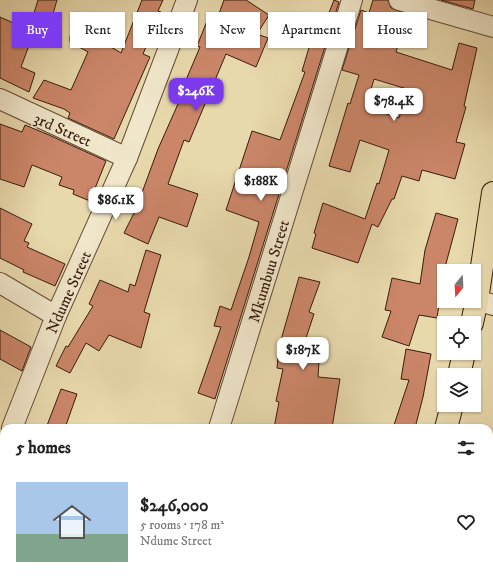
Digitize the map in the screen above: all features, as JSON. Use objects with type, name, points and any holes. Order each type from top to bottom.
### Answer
[{"type":"highway","points":[[476,316],[485,302],[493,193]]},
{"type":"highway","points":[[447,424],[450,412]]},
{"type":"street","name":"Ndume Street","points":[[14,424],[56,316],[127,158],[187,0]]},
{"type":"street","name":"Mkumbuu Street","points":[[220,424],[352,0]]},
{"type":"street","points":[[399,0],[493,27]]},
{"type":"street","name":"3rd Street","points":[[0,99],[127,158]]},
{"type":"street","points":[[0,283],[56,316]]},
{"type":"building","points":[[38,0],[57,0],[54,12],[34,12]]},
{"type":"building","points":[[142,0],[163,0],[158,11],[161,12],[137,12]]},
{"type":"building","points":[[224,0],[246,0],[268,14],[268,17],[260,29],[260,12],[220,12]]},
{"type":"building","points":[[334,0],[339,2],[336,12],[329,12]]},
{"type":"building","points":[[373,0],[388,0],[391,8],[402,12],[369,12]]},
{"type":"building","points":[[441,0],[475,0],[473,9]]},
{"type":"building","points":[[361,10],[366,12],[363,12],[363,48],[397,48],[396,52],[452,70],[459,43],[477,48],[464,106],[466,107],[456,142],[465,144],[455,179],[422,170],[419,181],[402,176],[394,199],[392,199],[378,227],[372,224],[358,263],[312,248],[316,234],[314,233],[323,203],[365,219],[377,183],[379,184],[389,150],[360,140],[350,172],[329,166],[348,103],[350,104],[359,75],[342,70],[349,48],[355,48],[355,29]],"holes":[[[374,79],[407,89],[399,118],[366,107]]]},
{"type":"building","points":[[0,17],[12,22],[12,48],[28,48],[21,67],[35,73],[29,92],[0,78]]},
{"type":"building","points":[[133,23],[133,48],[146,48],[143,54],[150,57],[114,139],[68,118],[70,113],[64,109],[33,98],[44,80],[71,90],[88,52],[81,48],[113,48],[121,53],[123,48],[125,48],[125,43]]},
{"type":"building","points":[[206,24],[206,48],[260,48],[260,35],[268,38],[256,67],[226,54],[189,142],[184,140],[168,184],[198,194],[187,227],[159,217],[148,244],[124,233],[136,209],[158,149],[182,95],[180,94],[200,47],[198,46]]},
{"type":"building","points":[[309,48],[325,48],[215,399],[198,393],[221,327],[214,326],[220,306],[231,310],[259,222],[226,210],[252,131],[280,140],[305,72],[302,71]]},
{"type":"building","points":[[0,124],[22,132],[25,125],[106,161],[90,201],[73,194],[74,190],[59,185],[62,177],[32,165],[24,187],[0,179]]},
{"type":"building","points":[[0,208],[32,224],[24,241],[29,243],[27,247],[65,264],[55,286],[23,272],[24,270],[0,258]]},
{"type":"building","points":[[436,213],[458,219],[446,264],[437,264],[437,308],[438,308],[437,318],[419,315],[409,346],[382,337],[391,311],[385,310],[392,278],[420,284],[425,250]]},
{"type":"building","points":[[146,250],[161,255],[144,312],[150,314],[141,348],[109,335],[99,351],[86,343],[70,373],[56,366],[66,346],[68,347],[93,306],[89,304],[100,280],[128,292],[130,284],[135,286]]},
{"type":"building","points":[[299,277],[320,282],[309,312],[314,314],[299,359],[319,362],[318,377],[340,379],[333,424],[275,424],[279,402],[276,401],[283,369],[277,368],[279,347]]},
{"type":"building","points":[[0,330],[31,347],[22,371],[0,359]]},
{"type":"building","points":[[406,349],[431,354],[416,424],[394,424],[409,380],[401,379]]},
{"type":"building","points":[[61,389],[77,394],[66,424],[48,424]]}]
